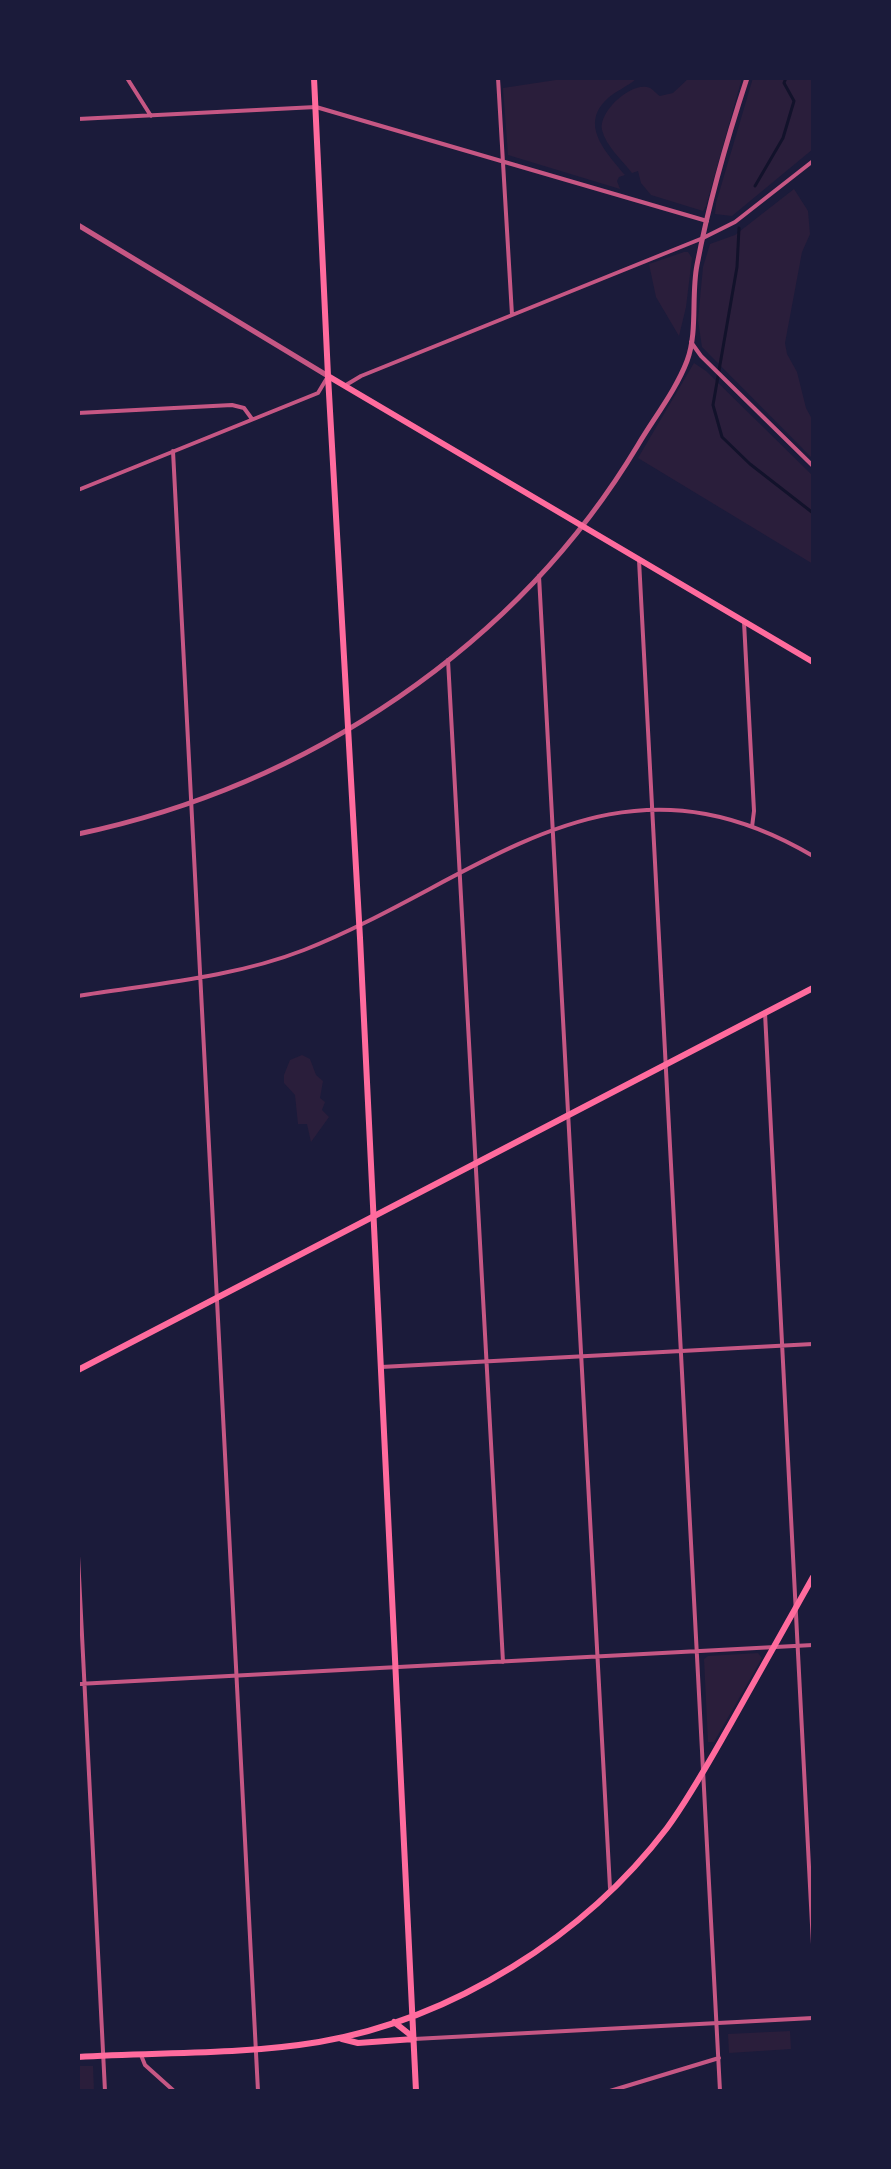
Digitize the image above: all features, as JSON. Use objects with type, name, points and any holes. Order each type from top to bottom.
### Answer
[{"type":"main road","points":[[314,78],[397,1667],[416,2091]]},
{"type":"main road","points":[[328,376],[813,662]]},
{"type":"main road","points":[[78,1370],[813,988]]},
{"type":"main road","points":[[78,2057],[256,2048],[338,2038],[413,2015],[470,1990],[528,1957],[611,1891],[666,1829],[704,1770],[813,1577]]},
{"type":"main road","points":[[394,2022],[414,2039]]},
{"type":"main road","points":[[338,2038],[356,2043],[414,2039]]},
{"type":"street","points":[[127,78],[151,116]]},
{"type":"street","points":[[498,78],[512,315]]},
{"type":"street","points":[[78,834],[191,802],[271,770],[348,729],[402,695],[448,660],[539,576],[583,526],[629,460],[688,358],[694,280],[747,78]]},
{"type":"street","points":[[78,119],[316,107],[708,221]]},
{"type":"street","points":[[345,385],[703,238],[735,222],[813,161]]},
{"type":"street","points":[[78,225],[328,376],[318,393],[78,490]]},
{"type":"street","points":[[690,341],[813,466]]},
{"type":"street","points":[[78,413],[232,405],[244,408],[252,419]]},
{"type":"street","points":[[173,451],[258,2091]]},
{"type":"street","points":[[639,558],[720,2091]]},
{"type":"street","points":[[539,576],[611,1891]]},
{"type":"street","points":[[744,621],[755,815],[752,827]]},
{"type":"street","points":[[448,660],[503,1662]]},
{"type":"street","points":[[78,996],[233,971],[279,958],[359,924],[554,828],[598,815],[652,810],[703,815],[752,827],[813,856]]},
{"type":"street","points":[[765,1013],[813,1944]]},
{"type":"street","points":[[381,1367],[813,1344]]},
{"type":"street","points":[[78,1556],[105,2091]]},
{"type":"street","points":[[78,1684],[813,1645]]},
{"type":"street","points":[[414,2039],[813,2018]]},
{"type":"street","points":[[141,2053],[145,2065],[174,2091]]},
{"type":"street","points":[[610,2091],[719,2058]]},
{"type":"shaded area","points":[[569,78],[637,78],[605,101],[595,121],[599,140],[625,175],[617,181],[620,189],[508,155],[503,88]]},
{"type":"shaded area","points":[[689,78],[742,78],[703,211],[651,195],[641,183],[638,171],[632,173],[602,130],[605,114],[626,93],[643,87],[651,88],[660,96],[673,93]]},
{"type":"shaded area","points":[[753,78],[813,78],[813,149],[732,216],[715,214],[716,203]]},
{"type":"shaded area","points":[[794,189],[808,211],[810,234],[802,252],[785,343],[813,421],[813,459],[702,347],[698,320],[703,267],[710,244],[735,235]]},
{"type":"shaded area","points":[[684,252],[692,258],[679,336],[656,297],[649,264]]},
{"type":"shaded area","points":[[694,363],[706,371],[813,476],[813,564],[638,458]]},
{"type":"shaded area","points":[[302,1055],[310,1059],[316,1075],[323,1081],[320,1098],[325,1102],[322,1110],[329,1117],[311,1142],[307,1124],[298,1124],[295,1095],[284,1083],[290,1060]]},
{"type":"shaded area","points":[[758,1653],[762,1658],[714,1742],[708,1742],[704,1659],[708,1656]]},
{"type":"shaded area","points":[[790,2031],[791,2049],[729,2053],[728,2034]]},
{"type":"shaded area","points":[[78,2066],[93,2066],[94,2091],[78,2091]]},
{"type":"waterway","points":[[755,186],[783,138],[794,101],[784,83],[786,78]]},
{"type":"waterway","points":[[739,228],[737,267],[713,405],[722,437],[750,464],[813,513]]}]
